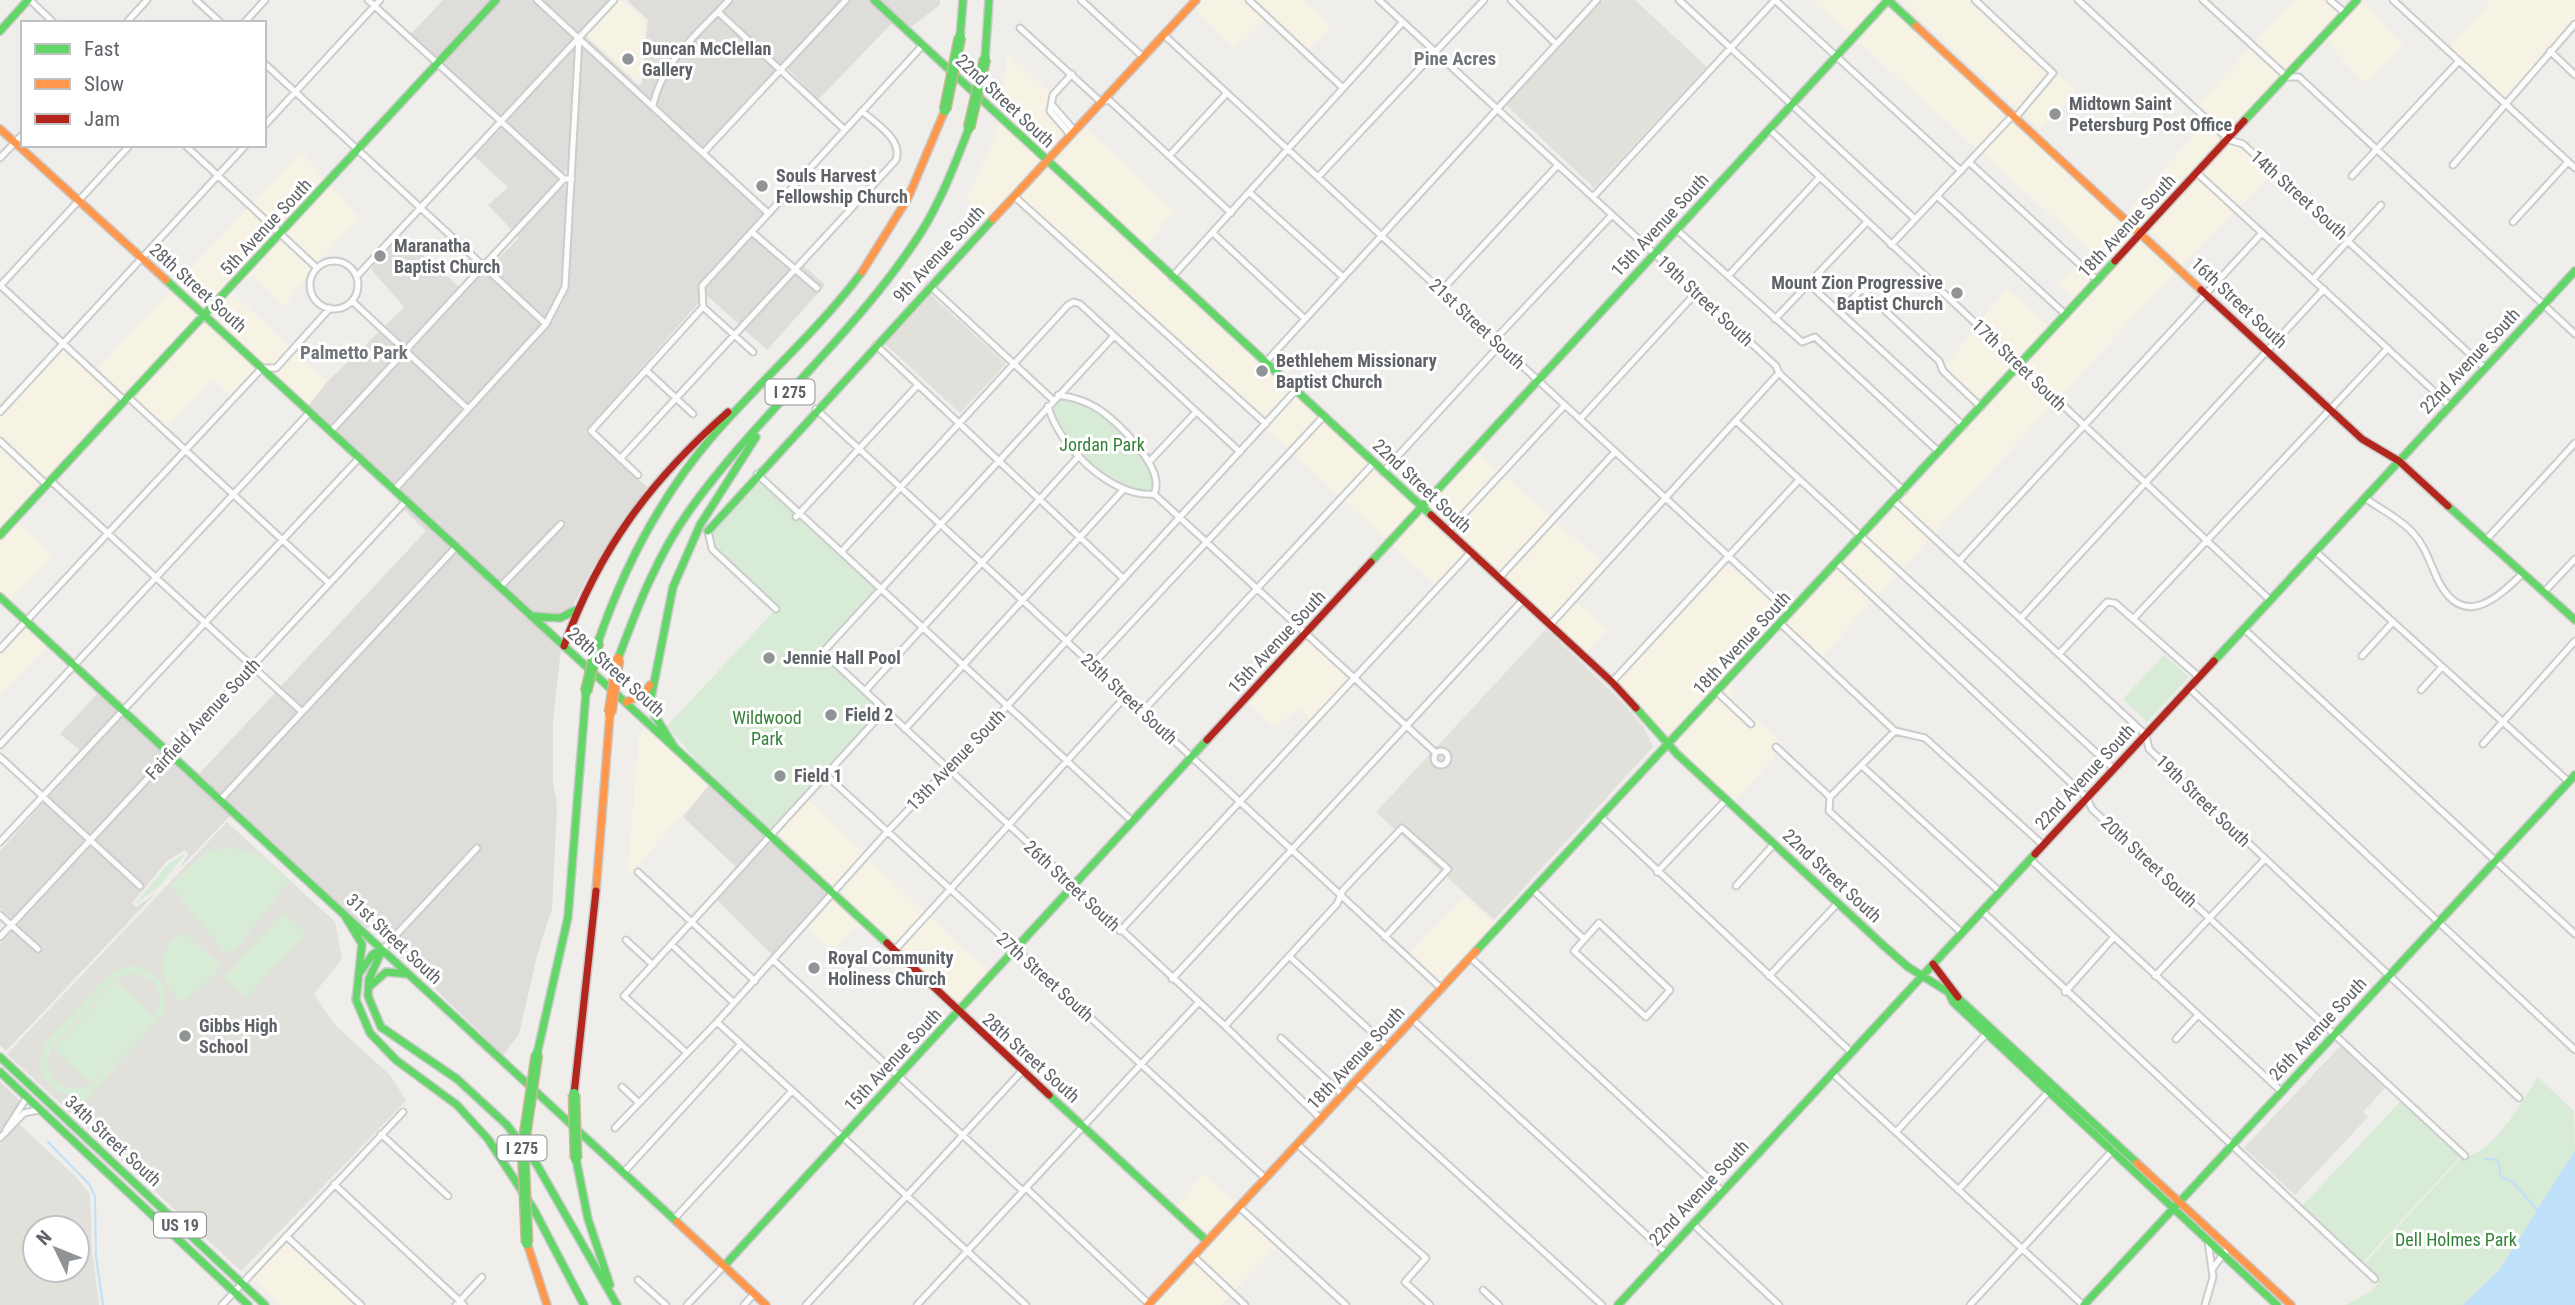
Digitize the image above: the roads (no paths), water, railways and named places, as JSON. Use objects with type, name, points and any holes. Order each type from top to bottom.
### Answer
[{"type":"main road","points":[[0,31],[29,0]]},
{"type":"main road","name":"5th Avenue South","points":[[0,536],[496,0]]},
{"type":"main road","name":"22nd Street South","points":[[874,0],[1612,682],[1669,745],[1726,800],[1908,967],[1953,995],[1989,1032],[2225,1251],[2277,1305]]},
{"type":"main road","name":"I 275","points":[[547,1305],[527,1243],[521,1167],[524,1120],[568,917],[586,692],[598,642],[613,596],[668,493],[692,461],[857,280],[909,201],[945,110],[960,37],[963,0]]},
{"type":"main road","name":"I 275","points":[[617,1305],[588,1219],[576,1159],[574,1094],[595,909],[610,713],[618,659],[638,604],[672,536],[700,495],[884,285],[920,234],[943,193],[969,128],[985,59],[989,0]]},
{"type":"main road","name":"9th Avenue South","points":[[708,531],[757,474],[1196,0]]},
{"type":"main road","name":"15th Avenue South","points":[[724,1266],[1888,0]]},
{"type":"main road","name":"16th Street South","points":[[1888,0],[2362,439],[2399,461],[2575,620]]},
{"type":"main road","name":"18th Avenue South","points":[[1149,1305],[2357,0]]},
{"type":"main road","name":"28th Street South","points":[[0,129],[457,546],[1207,1241]]},
{"type":"main road","name":"22nd Avenue South","points":[[1618,1305],[2575,271]]},
{"type":"main road","points":[[564,646],[581,604],[615,541],[646,494],[677,458],[772,372]]},
{"type":"main road","points":[[673,746],[653,711],[653,679],[673,587],[690,546],[718,494],[778,404]]},
{"type":"main road","name":"31st Street South","points":[[0,597],[766,1305]]},
{"type":"main road","points":[[531,616],[555,621],[565,619],[581,604]]},
{"type":"main road","points":[[626,702],[643,695],[653,679]]},
{"type":"main road","name":"26th Avenue South","points":[[2084,1305],[2572,779]]},
{"type":"main road","points":[[345,916],[362,944],[355,982],[360,1015],[374,1039],[469,1116],[505,1162],[584,1305]]},
{"type":"main road","points":[[355,982],[368,960],[382,950]]},
{"type":"main road","points":[[382,950],[369,979],[369,1005],[381,1027],[476,1095],[524,1146],[617,1305]]},
{"type":"main road","points":[[1933,964],[1954,987],[1953,995]]},
{"type":"main road","points":[[369,988],[375,979],[386,972],[396,969],[408,974]]},
{"type":"main road","name":"34th Street South","points":[[0,1057],[265,1305]]},
{"type":"main road","name":"34th Street South","points":[[0,1072],[248,1305]]},
{"type":"main road","points":[[27,1097],[52,1105]]},
{"type":"main road","name":"22nd Street South","points":[[2177,1206],[2208,1241],[2225,1251],[2291,1305]]},
{"type":"street","points":[[29,0],[52,21]]},
{"type":"street","points":[[128,21],[147,0]]},
{"type":"street","points":[[197,0],[219,21]]},
{"type":"street","points":[[246,21],[265,0]]},
{"type":"street","points":[[368,0],[564,179],[572,179]]},
{"type":"street","points":[[266,124],[380,0]]},
{"type":"street","points":[[537,0],[768,213]]},
{"type":"street","points":[[357,276],[614,0]]},
{"type":"street","points":[[653,105],[656,89],[669,64],[729,0]]},
{"type":"street","points":[[704,152],[846,0]]},
{"type":"street","points":[[1081,0],[1143,57]]},
{"type":"street","points":[[1249,0],[1343,88]]},
{"type":"street","name":"19th Street South","points":[[1379,0],[1776,366],[1779,373],[1904,491]]},
{"type":"street","points":[[1318,177],[1484,0]]},
{"type":"street","points":[[1511,0],[1556,44]]},
{"type":"street","points":[[1265,363],[1597,0]]},
{"type":"street","points":[[1679,0],[1915,219]]},
{"type":"street","points":[[1594,197],[1775,0],[1961,171]]},
{"type":"street","points":[[1891,245],[2052,76],[2051,70],[1975,0]]},
{"type":"street","name":"14th Street South","points":[[2078,0],[2229,140],[2240,142],[2485,368]]},
{"type":"street","points":[[2203,0],[2287,77],[2298,77],[2575,334]]},
{"type":"street","points":[[2330,0],[2345,13]]},
{"type":"street","points":[[2393,0],[2575,168]]},
{"type":"street","points":[[718,12],[845,130]]},
{"type":"street","points":[[1172,277],[1403,22]]},
{"type":"street","points":[[2453,165],[2507,106],[2510,96],[2575,24]]},
{"type":"street","points":[[1020,29],[1101,102],[1109,100],[1231,213]]},
{"type":"street","name":"21st Street South","points":[[1164,35],[1790,613]]},
{"type":"street","points":[[394,489],[546,324],[565,287],[579,38]]},
{"type":"street","points":[[638,475],[591,431],[648,372],[703,307],[702,286],[922,46]]},
{"type":"street","points":[[2550,51],[2575,75]]},
{"type":"street","points":[[2351,176],[2459,61]]},
{"type":"street","points":[[266,65],[546,324]]},
{"type":"street","points":[[1072,74],[1053,95],[1053,106],[1073,132]]},
{"type":"street","points":[[1169,156],[1227,93]]},
{"type":"street","points":[[620,459],[896,160],[899,151],[896,142],[862,111]]},
{"type":"street","name":"17th Street South","points":[[1769,129],[2270,600]]},
{"type":"street","points":[[0,158],[21,136]]},
{"type":"street","points":[[128,147],[0,285],[63,344],[186,450],[329,583]]},
{"type":"street","points":[[187,147],[317,268]]},
{"type":"street","points":[[0,412],[244,147]]},
{"type":"street","points":[[1969,162],[2098,281]]},
{"type":"street","points":[[2513,222],[2568,162]]},
{"type":"street","points":[[1441,290],[1558,165]]},
{"type":"street","points":[[2197,173],[2450,406]]},
{"type":"street","points":[[1728,276],[1820,177]]},
{"type":"street","points":[[331,431],[564,179]]},
{"type":"street","points":[[1250,193],[1342,276]]},
{"type":"street","points":[[1014,196],[1266,424]]},
{"type":"street","points":[[1937,196],[2066,315]]},
{"type":"street","points":[[2314,278],[2381,205]]},
{"type":"street","points":[[1384,472],[1500,345],[1499,335],[1612,215]]},
{"type":"street","points":[[1775,320],[1867,222]]},
{"type":"street","points":[[1677,230],[1802,342],[1815,337],[1939,452]]},
{"type":"street","points":[[753,233],[817,288]]},
{"type":"street","points":[[1213,233],[1304,318]]},
{"type":"street","points":[[1959,561],[2262,233]]},
{"type":"street","points":[[331,261],[339,261],[353,269],[357,276],[358,289],[352,301],[341,308],[320,304],[311,291],[310,282],[317,268],[331,261]]},
{"type":"street","points":[[1808,284],[1964,426]]},
{"type":"street","points":[[930,286],[1013,365],[1056,398],[1077,399],[1101,411],[1133,441],[1149,462],[1158,486],[1154,494]]},
{"type":"street","points":[[1839,312],[1862,289],[1939,361],[1943,371],[1981,407]]},
{"type":"street","points":[[2021,618],[2324,289]]},
{"type":"street","points":[[1580,419],[1695,294]]},
{"type":"street","points":[[352,301],[468,409]]},
{"type":"street","points":[[841,552],[1068,305],[1074,302],[1080,304],[1240,452]]},
{"type":"street","points":[[703,307],[753,352]]},
{"type":"street","points":[[0,649],[262,368],[276,368],[330,308]]},
{"type":"street","points":[[881,589],[1114,336]]},
{"type":"street","points":[[876,345],[1124,579]]},
{"type":"street","points":[[2133,619],[2388,348]]},
{"type":"street","points":[[648,372],[693,414]]},
{"type":"street","points":[[1550,625],[1779,373]]},
{"type":"street","points":[[798,515],[918,385]]},
{"type":"street","name":"13th Avenue South","points":[[615,1128],[755,981],[888,831],[1008,705],[1296,390]]},
{"type":"street","points":[[1448,531],[1565,405]]},
{"type":"street","points":[[1048,406],[1055,427],[1079,456],[1123,490],[1138,495],[1154,494],[1436,753]]},
{"type":"street","name":"25th Street South","points":[[817,409],[1442,989]]},
{"type":"street","points":[[1149,462],[1196,411]]},
{"type":"street","points":[[0,745],[310,412]]},
{"type":"street","points":[[1092,665],[1323,417]]},
{"type":"street","points":[[1737,422],[2114,769]]},
{"type":"street","points":[[0,441],[156,577],[301,711]]},
{"type":"street","points":[[2486,540],[2575,443]]},
{"type":"street","points":[[1499,578],[1615,452]]},
{"type":"street","points":[[865,691],[1079,456]]},
{"type":"street","points":[[0,842],[360,457]]},
{"type":"street","points":[[1143,711],[1374,463]]},
{"type":"street","points":[[757,474],[798,515],[1133,822]]},
{"type":"street","points":[[1612,682],[1799,480]]},
{"type":"street","points":[[905,729],[1123,490]]},
{"type":"street","points":[[2365,498],[2413,532],[2429,556],[2439,582],[2453,598],[2467,606],[2483,607],[2497,598],[2522,573]]},
{"type":"street","name":"Fairfield Avenue South","points":[[0,937],[407,500]]},
{"type":"street","name":"19th Street South","points":[[1894,501],[2146,735],[2149,749],[2519,1098]]},
{"type":"street","points":[[500,587],[561,524]]},
{"type":"street","points":[[708,531],[712,549],[776,609]]},
{"type":"street","points":[[220,799],[457,546]]},
{"type":"street","points":[[2315,551],[2503,722],[2572,779]]},
{"type":"street","points":[[1120,931],[1471,552]]},
{"type":"street","points":[[2544,592],[2575,559]]},
{"type":"street","name":"20th Street South","points":[[1837,563],[2087,799],[2092,808],[2466,1156]]},
{"type":"street","name":"26th Street South","points":[[881,589],[822,652],[1225,1026],[1321,1119]]},
{"type":"street","points":[[1172,979],[1523,600]]},
{"type":"street","points":[[2059,654],[2108,602],[2115,603],[2199,677]]},
{"type":"street","points":[[2362,656],[2393,622]]},
{"type":"street","points":[[1780,624],[1895,731],[1925,738],[2043,845]]},
{"type":"street","points":[[2244,629],[2575,934]]},
{"type":"street","points":[[2483,744],[2575,641]]},
{"type":"street","points":[[2421,690],[2442,667]]},
{"type":"street","points":[[2189,688],[2575,1050]]},
{"type":"street","points":[[1717,692],[1751,724]]},
{"type":"street","points":[[893,952],[1126,696]]},
{"type":"street","points":[[687,1053],[624,996],[885,710]]},
{"type":"street","points":[[1895,731],[1830,797],[1829,811],[1962,933]]},
{"type":"street","points":[[1776,747],[1830,797]]},
{"type":"street","points":[[0,757],[140,886]]},
{"type":"street","points":[[1862,766],[2000,892]]},
{"type":"street","name":"27th Street South","points":[[826,775],[1265,1178]]},
{"type":"street","points":[[1657,872],[1726,800]]},
{"type":"street","points":[[1602,818],[1852,1052]]},
{"type":"street","points":[[1225,1026],[1337,904],[1343,890],[1399,829],[1405,828],[1448,869],[1385,937]]},
{"type":"street","points":[[1736,886],[1774,844]]},
{"type":"street","points":[[382,950],[477,848]]},
{"type":"street","points":[[2030,859],[2281,1092]]},
{"type":"street","points":[[2155,975],[2264,860]]},
{"type":"street","points":[[638,872],[755,981]]},
{"type":"street","points":[[1534,891],[1584,939]]},
{"type":"street","points":[[1769,976],[1838,903]]},
{"type":"street","points":[[1982,911],[2065,992],[2375,1279]]},
{"type":"street","points":[[0,915],[38,949]]},
{"type":"street","points":[[1599,923],[1670,990],[1646,1017],[1574,951],[1584,939],[1599,923]]},
{"type":"street","points":[[2065,992],[2114,937]]},
{"type":"street","points":[[626,940],[653,965]]},
{"type":"street","points":[[671,944],[734,1003]]},
{"type":"street","points":[[1289,956],[1388,1046]]},
{"type":"street","points":[[1471,958],[1723,1192]]},
{"type":"street","points":[[774,960],[1149,1305]]},
{"type":"street","points":[[917,1305],[1199,1002]]},
{"type":"street","points":[[2176,1039],[2198,1015]]},
{"type":"street","points":[[1413,1020],[1666,1252]]},
{"type":"street","points":[[717,1022],[1026,1305]]},
{"type":"street","points":[[1896,1132],[1989,1032]]},
{"type":"street","points":[[1281,1038],[1343,1095]]},
{"type":"street","points":[[624,1172],[741,1044]]},
{"type":"street","points":[[806,1305],[1023,1071]]},
{"type":"street","points":[[1832,1073],[2084,1305]]},
{"type":"street","points":[[1356,1081],[1602,1305]]},
{"type":"street","points":[[622,1087],[639,1102]]},
{"type":"street","points":[[1958,1190],[2051,1089]]},
{"type":"street","points":[[674,1219],[792,1091]]},
{"type":"street","points":[[1,1137],[27,1097]]},
{"type":"street","points":[[1,1137],[24,1113],[40,1110]]},
{"type":"street","points":[[222,1305],[402,1112]]},
{"type":"street","points":[[381,1134],[448,1196]]},
{"type":"street","points":[[1297,1144],[1426,1258],[1405,1282],[1430,1305]]},
{"type":"street","points":[[1970,1305],[2115,1148]]},
{"type":"street","points":[[334,1184],[460,1304],[482,1277]]},
{"type":"street","points":[[1239,1207],[1346,1305]]},
{"type":"street","points":[[1693,1224],[1779,1305]]},
{"type":"street","points":[[286,1236],[361,1305]]},
{"type":"street","points":[[2205,1305],[2213,1268],[2208,1241]]},
{"type":"street","points":[[2213,1268],[2225,1251]]},
{"type":"street","points":[[1193,1256],[1245,1305]]},
{"type":"street","name":"15th Avenue South","points":[[687,1305],[724,1266]]},
{"type":"street","points":[[639,1280],[666,1305]]},
{"type":"street","points":[[1483,1290],[1499,1305]]},
{"type":"street","points":[[744,1305],[754,1294]]},
{"type":"water","points":[[2575,1150],[2575,1305],[2463,1305],[2500,1269]]},
{"type":"waterway","points":[[48,1142],[89,1184],[95,1196],[96,1257],[103,1305]]},
{"type":"waterway","points":[[2485,1159],[2498,1160],[2501,1177],[2513,1182],[2538,1211]]},
{"type":"place","name":"Duncan McClellan Gallery","points":[[628,59]]},
{"type":"place","name":"Midtown Saint Petersburg Post Office","points":[[2055,114]]},
{"type":"place","name":"Souls Harvest Fellowship Church","points":[[762,186]]},
{"type":"place","name":"Maranatha Baptist Church","points":[[380,256]]},
{"type":"place","name":"Mount Zion Progressive Baptist Church","points":[[1957,293]]},
{"type":"place","name":"Bethlehem Missionary Baptist Church","points":[[1262,371]]},
{"type":"place","name":"Jennie Hall Pool","points":[[769,658]]},
{"type":"place","name":"Field 2","points":[[831,715]]},
{"type":"place","name":"Field 1","points":[[780,776]]},
{"type":"place","name":"Royal Community Holiness Church","points":[[814,968]]},
{"type":"place","name":"Gibbs High School","points":[[185,1036]]},
{"type":"district","name":"Pine Acres","points":[[1455,58]]},
{"type":"district","name":"Palmetto Park","points":[[354,352]]},
{"type":"park label","name":"Jordan Park","points":[[1102,445]]},
{"type":"park label","name":"Wildwood Park","points":[[767,728]]},
{"type":"park label","name":"Dell Holmes Park","points":[[2456,1240]]}]
